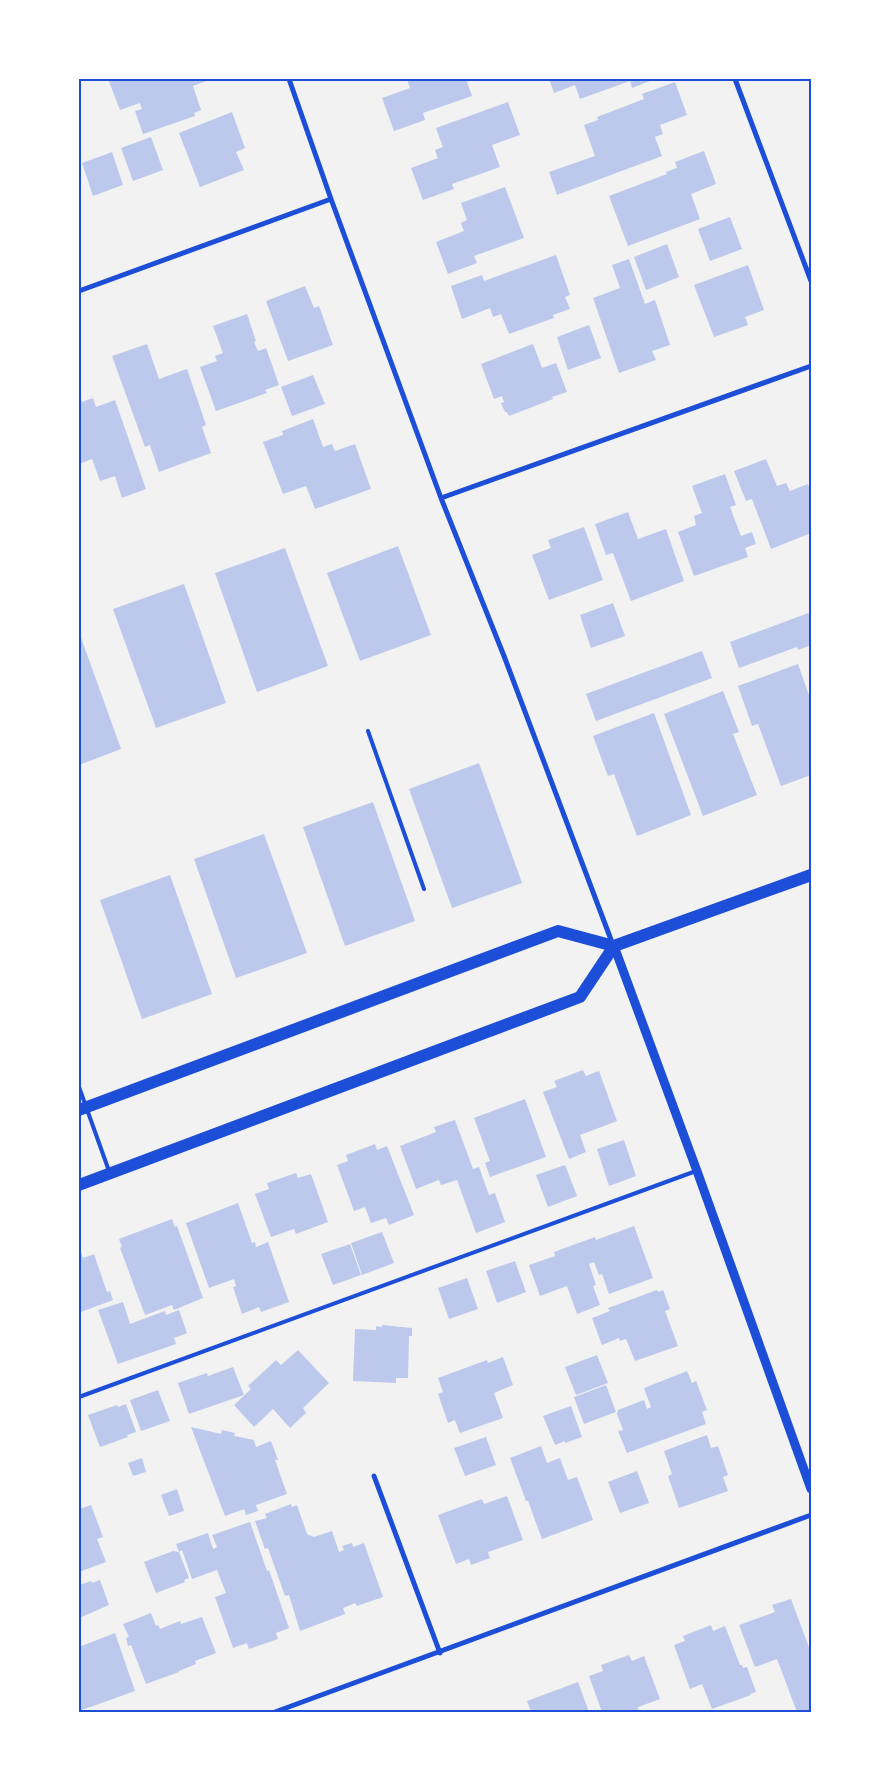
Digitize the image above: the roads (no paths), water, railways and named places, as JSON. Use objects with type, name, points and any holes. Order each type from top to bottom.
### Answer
[{"type":"main road","points":[[83,1108],[558,932],[614,946],[811,874]]},
{"type":"main road","points":[[79,1185],[580,997],[614,946]]},
{"type":"street","points":[[289,79],[441,498],[504,656],[614,946],[811,1489]]},
{"type":"street","points":[[735,79],[811,282]]},
{"type":"street","points":[[79,291],[331,199]]},
{"type":"street","points":[[441,498],[811,366]]},
{"type":"street","points":[[374,1476],[440,1653]]},
{"type":"street","points":[[274,1712],[440,1653],[811,1515]]},
{"type":"lane","points":[[368,732],[424,889]]},
{"type":"lane","points":[[79,1087],[83,1108],[110,1173]]},
{"type":"lane","points":[[79,1397],[697,1171]]}]
